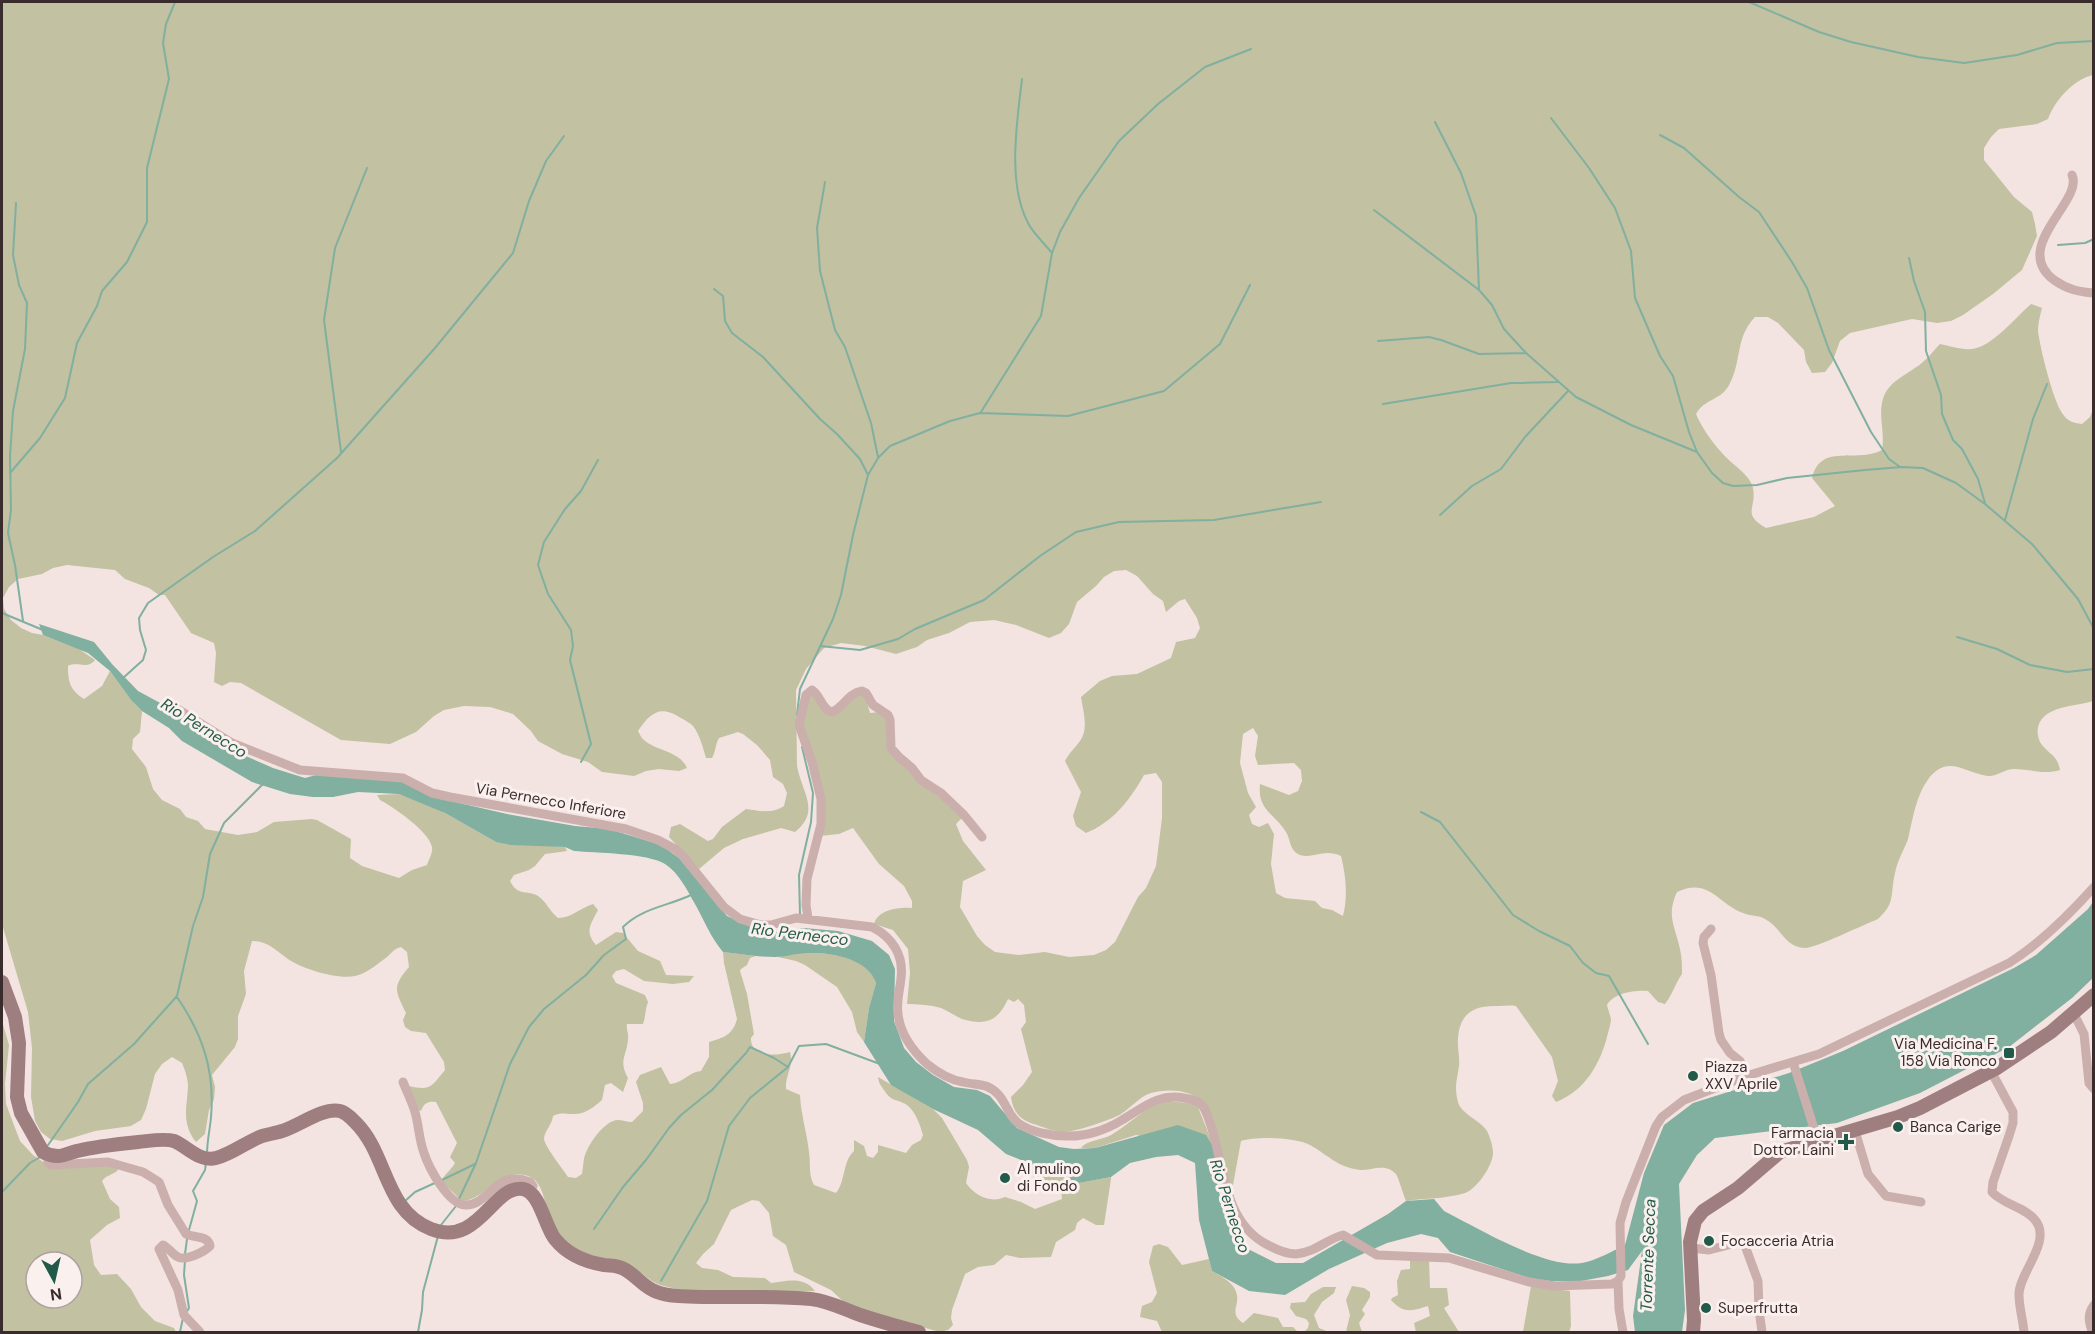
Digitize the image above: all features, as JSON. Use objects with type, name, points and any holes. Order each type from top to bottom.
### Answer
[{"type":"main road","points":[[2,982],[15,1017],[19,1043],[17,1097],[21,1113],[43,1152],[48,1155],[60,1157],[106,1145],[162,1140],[173,1141],[205,1158],[214,1158],[261,1136],[285,1131],[324,1112],[339,1111],[348,1115],[370,1139],[397,1202],[415,1221],[434,1230],[458,1231],[482,1218],[504,1194],[515,1190],[530,1192],[537,1200],[548,1230],[560,1245],[574,1255],[589,1261],[618,1266],[657,1292],[686,1296],[825,1301],[858,1314],[919,1332]]},
{"type":"main road","points":[[1693,1332],[1692,1231],[1695,1221],[1703,1211],[1738,1188],[1780,1152],[1816,1136],[1855,1131],[1920,1108],[1991,1071],[2026,1050],[2074,1014],[2094,995]]},
{"type":"street","points":[[2072,175],[2073,188],[2049,226],[2040,257],[2047,274],[2065,287],[2094,293]]},
{"type":"street","points":[[802,918],[806,904],[807,879],[820,824],[821,800],[812,762],[799,725],[806,695],[812,690],[825,708],[832,712],[837,711],[853,693],[862,691],[866,693],[873,705],[888,715],[891,748],[894,752],[912,768],[921,780],[941,793],[964,815],[982,837]]},
{"type":"street","name":"Via Pernecco Inferiore","points":[[176,708],[232,743],[300,770],[404,778],[432,793],[631,831],[675,849],[724,907],[740,919],[761,926],[802,918],[872,927],[890,938],[900,958],[902,976],[897,1006],[904,1035],[915,1052],[934,1069],[949,1078],[985,1086],[997,1092],[1017,1122],[1046,1134],[1064,1137],[1078,1136],[1102,1129],[1122,1120],[1153,1100],[1173,1097],[1201,1104],[1218,1149],[1221,1173],[1240,1219],[1257,1239],[1286,1253],[1297,1254],[1316,1248],[1338,1236],[1346,1236],[1377,1256],[1449,1258],[1529,1282],[1555,1286],[1612,1284],[1619,1278]]},
{"type":"street","points":[[1623,1332],[1619,1309],[1620,1223],[1656,1126],[1662,1117],[1675,1106],[1729,1082],[1794,1064],[1819,1054],[2009,963],[2040,940],[2094,887]]},
{"type":"street","points":[[1711,929],[1703,943],[1712,975],[1719,1033],[1730,1053],[1740,1061],[1746,1076]]},
{"type":"street","points":[[2074,1014],[2084,1034],[2089,1083],[2094,1089]]},
{"type":"street","points":[[1794,1064],[1816,1136]]},
{"type":"street","points":[[1991,1071],[2013,1112],[2013,1123],[1993,1182],[1992,1192],[1999,1200],[2036,1220],[2040,1230],[2037,1250],[2018,1293],[2024,1332]]},
{"type":"street","points":[[403,1082],[415,1111],[423,1153],[436,1179],[455,1202],[464,1205],[475,1203],[505,1180],[528,1181],[533,1186],[530,1192]]},
{"type":"street","points":[[1855,1131],[1868,1174],[1886,1196],[1921,1202]]},
{"type":"street","points":[[48,1155],[48,1164],[51,1165],[108,1162],[143,1172],[159,1182],[168,1205],[186,1234],[207,1239],[209,1242],[210,1246],[206,1250],[184,1258],[178,1257],[166,1246],[161,1246],[159,1249],[178,1290],[183,1313],[200,1332]]},
{"type":"street","points":[[1691,1248],[1709,1250],[1744,1243],[1758,1281],[1758,1310],[1762,1332]]},
{"type":"street","points":[[2092,1331],[2089,1322],[2090,1311],[2094,1305]]},
{"type":"shaded area","points":[[2,2],[2093,2],[2093,75],[2079,81],[2066,91],[2048,119],[2037,124],[1999,129],[1984,148],[1984,160],[2014,197],[2032,212],[2037,236],[2022,270],[1993,294],[1951,321],[1937,323],[1912,319],[1850,333],[1840,341],[1832,363],[1825,372],[1812,373],[1806,362],[1804,350],[1778,323],[1768,317],[1755,317],[1744,333],[1734,374],[1727,389],[1704,405],[1696,414],[1704,430],[1715,444],[1751,483],[1754,495],[1752,514],[1758,523],[1766,528],[1814,517],[1835,506],[1812,478],[1816,467],[1823,460],[1831,457],[1872,454],[1882,450],[1882,403],[1884,395],[1893,383],[1918,366],[1940,344],[1964,349],[1980,347],[1996,337],[2031,304],[2042,308],[2038,325],[2039,339],[2058,406],[2068,420],[2082,424],[2090,417],[2094,407],[2093,701],[2061,708],[2047,714],[2041,720],[2038,727],[2039,739],[2055,758],[2060,770],[2043,772],[2014,769],[1991,776],[1950,766],[1936,771],[1929,778],[1918,799],[1908,839],[1896,869],[1888,908],[1878,919],[1811,947],[1793,945],[1765,919],[1734,909],[1705,889],[1688,888],[1677,892],[1672,915],[1681,952],[1682,974],[1670,997],[1665,1004],[1658,1002],[1648,991],[1637,991],[1619,995],[1610,1001],[1607,1005],[1610,1024],[1596,1065],[1575,1091],[1556,1102],[1552,1096],[1558,1081],[1552,1057],[1516,1006],[1489,1006],[1470,1012],[1459,1029],[1457,1096],[1463,1110],[1487,1131],[1493,1153],[1484,1176],[1470,1191],[1465,1193],[1406,1201],[1397,1176],[1392,1170],[1352,1168],[1304,1142],[1276,1138],[1241,1141],[1233,1185],[1228,1184],[1206,1106],[1195,1097],[1181,1092],[1151,1093],[1121,1114],[1084,1128],[1064,1132],[1047,1129],[1022,1119],[1012,1103],[1011,1097],[1032,1072],[1021,1029],[1026,1022],[1024,1005],[1018,999],[1014,1002],[1008,999],[995,1017],[984,1022],[962,1019],[941,1008],[907,1004],[910,973],[908,949],[893,930],[874,924],[876,919],[885,912],[912,908],[912,901],[904,886],[879,864],[853,828],[839,834],[820,836],[823,821],[801,724],[811,693],[826,711],[861,694],[866,698],[870,713],[880,712],[886,718],[888,746],[927,788],[964,816],[956,824],[963,841],[986,870],[963,881],[960,907],[985,945],[995,952],[1019,955],[1045,952],[1069,957],[1094,955],[1106,950],[1115,942],[1156,866],[1162,818],[1162,782],[1156,773],[1144,775],[1127,801],[1104,823],[1086,833],[1076,826],[1073,816],[1081,792],[1065,761],[1083,736],[1085,720],[1081,697],[1100,681],[1112,676],[1137,674],[1171,658],[1176,642],[1195,638],[1200,628],[1197,618],[1185,599],[1166,612],[1163,601],[1153,594],[1137,576],[1126,570],[1114,571],[1104,577],[1077,602],[1069,624],[1061,633],[1049,638],[1016,625],[994,620],[970,622],[949,633],[927,640],[917,647],[896,654],[841,643],[824,648],[806,669],[796,690],[797,766],[808,801],[807,817],[795,832],[781,828],[743,839],[724,848],[699,869],[669,837],[671,827],[680,824],[708,841],[746,809],[770,811],[784,806],[787,793],[783,784],[773,777],[770,760],[757,745],[738,732],[719,738],[712,758],[706,758],[692,725],[667,712],[661,711],[651,715],[638,731],[643,739],[679,758],[687,768],[679,771],[659,769],[634,776],[602,772],[588,762],[562,754],[538,741],[513,714],[490,707],[464,706],[444,710],[416,732],[390,744],[341,740],[241,683],[230,682],[222,686],[214,682],[216,653],[214,643],[191,633],[165,595],[159,595],[149,588],[125,579],[115,570],[67,565],[53,568],[42,574],[18,579],[9,587],[3,598],[4,609],[11,620],[21,628],[79,649],[95,660],[86,665],[68,666],[71,685],[84,699],[102,686],[110,671],[142,711],[140,732],[133,739],[132,749],[146,767],[153,789],[162,800],[180,809],[186,817],[198,821],[205,829],[238,835],[257,832],[274,822],[317,820],[351,839],[350,858],[362,866],[399,878],[427,865],[432,847],[418,827],[380,800],[377,795],[399,794],[445,813],[496,842],[565,847],[567,851],[545,854],[535,866],[514,875],[510,881],[513,886],[519,891],[538,896],[558,918],[593,904],[598,910],[591,924],[590,936],[596,945],[616,932],[623,933],[638,951],[660,961],[666,975],[694,976],[689,982],[673,984],[644,981],[624,969],[616,971],[612,976],[616,983],[645,995],[648,1002],[645,1018],[643,1024],[627,1024],[628,1037],[623,1062],[628,1078],[623,1092],[611,1083],[605,1085],[602,1100],[595,1106],[576,1114],[553,1116],[544,1138],[550,1152],[568,1177],[576,1178],[582,1174],[585,1154],[592,1141],[607,1124],[618,1120],[632,1122],[643,1111],[643,1103],[636,1082],[640,1075],[661,1067],[670,1084],[679,1082],[701,1071],[709,1057],[709,1042],[723,1037],[733,1029],[737,1019],[723,952],[756,956],[750,958],[747,965],[740,971],[747,994],[754,1034],[751,1038],[752,1045],[765,1054],[790,1052],[791,1062],[786,1089],[800,1095],[810,1156],[810,1173],[814,1185],[836,1193],[850,1155],[854,1151],[854,1140],[864,1146],[867,1156],[873,1158],[878,1152],[878,1145],[906,1153],[912,1145],[921,1140],[923,1135],[913,1111],[907,1105],[889,1097],[878,1077],[933,1109],[942,1118],[967,1160],[969,1167],[966,1183],[983,1197],[1000,1199],[1005,1197],[1035,1209],[1062,1199],[1061,1187],[1035,1181],[1028,1164],[1079,1183],[1111,1177],[1104,1225],[1096,1225],[1083,1218],[1077,1223],[1075,1230],[1056,1242],[1051,1257],[1020,1258],[1006,1255],[994,1265],[978,1267],[965,1274],[952,1310],[953,1325],[948,1330],[940,1332],[874,1314],[845,1303],[831,1290],[794,1272],[786,1245],[773,1236],[769,1213],[759,1201],[752,1200],[731,1210],[714,1244],[696,1263],[702,1268],[718,1270],[733,1277],[765,1278],[771,1283],[800,1281],[811,1286],[815,1291],[698,1291],[659,1284],[625,1263],[592,1255],[569,1244],[551,1224],[541,1190],[534,1179],[528,1176],[517,1174],[508,1176],[478,1195],[462,1201],[441,1181],[455,1163],[450,1157],[457,1143],[436,1102],[427,1103],[421,1111],[416,1108],[408,1086],[426,1088],[445,1070],[444,1062],[426,1033],[411,1031],[405,1027],[403,1020],[406,1013],[397,989],[400,979],[409,967],[407,952],[401,947],[366,972],[347,977],[328,975],[308,969],[265,944],[252,941],[244,971],[246,994],[238,1016],[238,1039],[235,1047],[212,1075],[215,1087],[214,1099],[209,1110],[205,1134],[196,1142],[188,1128],[187,1077],[182,1063],[172,1057],[162,1064],[155,1074],[141,1120],[131,1126],[95,1131],[62,1141],[50,1139],[41,1132],[35,1121],[31,1097],[32,1048],[28,1012],[2,924]],"holes":[[[1253,728],[1258,736],[1255,756],[1258,765],[1294,763],[1301,770],[1302,781],[1298,791],[1289,795],[1260,784],[1261,800],[1286,832],[1296,853],[1305,856],[1329,853],[1341,856],[1346,886],[1343,916],[1322,908],[1315,901],[1285,898],[1276,893],[1271,864],[1274,834],[1268,823],[1259,827],[1252,824],[1249,815],[1256,807],[1248,793],[1240,763],[1243,734]]]},
{"type":"shaded area","points":[[796,953],[830,954],[842,957],[853,960],[871,973],[876,983],[869,1008],[864,1042],[857,1032],[852,1012],[837,987],[805,965],[778,957]]},
{"type":"shaded area","points":[[2,1021],[9,1045],[5,1084],[6,1104],[20,1141],[33,1155],[49,1166],[117,1166],[118,1170],[102,1181],[110,1199],[119,1207],[120,1218],[107,1225],[90,1240],[94,1265],[101,1275],[117,1274],[131,1289],[141,1307],[155,1321],[174,1328],[176,1332],[2,1332]]},
{"type":"shaded area","points":[[1169,1101],[1194,1104],[1198,1107],[1215,1150],[1136,1135],[1095,1148],[1081,1148],[1087,1143],[1118,1131],[1153,1106]]},
{"type":"shaded area","points":[[1159,1244],[1168,1247],[1182,1265],[1209,1259],[1212,1271],[1234,1287],[1237,1295],[1235,1313],[1243,1323],[1254,1313],[1278,1318],[1283,1327],[1293,1327],[1298,1332],[1162,1332],[1157,1321],[1140,1317],[1142,1306],[1152,1302],[1157,1293],[1149,1262],[1153,1246]]},
{"type":"shaded area","points":[[1410,1259],[1429,1259],[1430,1288],[1447,1288],[1449,1305],[1444,1308],[1459,1332],[1416,1332],[1414,1323],[1430,1316],[1428,1306],[1408,1310],[1400,1308],[1391,1300],[1398,1295],[1397,1281],[1401,1270],[1410,1269]]},
{"type":"shaded area","points":[[1352,1286],[1364,1288],[1370,1292],[1370,1297],[1362,1310],[1365,1314],[1359,1323],[1362,1332],[1346,1332],[1350,1315],[1346,1300]]},
{"type":"shaded area","points":[[1531,1286],[1570,1291],[1571,1326],[1569,1332],[1523,1332]]},
{"type":"shaded area","points":[[1323,1287],[1336,1287],[1334,1293],[1322,1302],[1314,1315],[1319,1328],[1329,1332],[1304,1332],[1309,1323],[1306,1319],[1296,1316],[1290,1308],[1291,1303],[1305,1302],[1311,1294]]},
{"type":"water","name":"Torrente Secca","points":[[39,624],[94,642],[138,691],[202,731],[273,768],[305,778],[316,775],[404,781],[455,802],[575,826],[609,829],[661,845],[679,858],[727,916],[753,928],[758,934],[804,928],[838,931],[872,941],[889,955],[895,969],[894,1021],[904,1048],[916,1062],[954,1087],[977,1090],[990,1096],[1017,1128],[1059,1147],[1095,1148],[1178,1125],[1206,1135],[1215,1150],[1218,1189],[1223,1206],[1246,1248],[1276,1263],[1303,1263],[1388,1214],[1406,1201],[1434,1199],[1444,1211],[1531,1254],[1567,1263],[1593,1260],[1625,1245],[1644,1173],[1664,1125],[1693,1103],[1789,1073],[1843,1051],[2014,968],[2036,955],[2093,902],[2093,978],[2072,998],[2009,1047],[1920,1093],[1837,1123],[1715,1138],[1697,1155],[1679,1184],[1685,1310],[1682,1332],[1635,1332],[1633,1316],[1642,1251],[1628,1270],[1581,1281],[1550,1281],[1529,1278],[1450,1252],[1438,1238],[1421,1234],[1387,1243],[1329,1269],[1285,1295],[1249,1291],[1212,1271],[1199,1220],[1195,1163],[1178,1155],[1156,1157],[1130,1163],[1111,1177],[1079,1183],[1006,1154],[978,1130],[933,1109],[891,1085],[864,1042],[869,1008],[876,983],[872,974],[857,962],[837,955],[816,953],[775,957],[723,952],[679,877],[657,860],[574,851],[565,847],[511,845],[496,842],[445,813],[399,794],[358,792],[333,797],[313,797],[290,794],[252,782],[182,741],[169,728],[142,711],[110,671],[88,653],[43,635]]},
{"type":"waterway","points":[[10,473],[40,438],[65,398],[77,343],[97,306],[102,291],[127,262],[147,222],[147,168],[169,79],[163,43],[166,24],[175,2]]},
{"type":"waterway","points":[[1749,2],[1819,32],[1851,42],[1918,57],[1964,63],[2017,55],[2057,43],[2094,41]]},
{"type":"waterway","points":[[981,412],[1041,316],[1052,253],[1060,232],[1079,198],[1119,141],[1158,104],[1205,67],[1251,49]]},
{"type":"waterway","points":[[1022,79],[1015,152],[1017,190],[1028,223],[1051,252]]},
{"type":"waterway","points":[[1551,118],[1589,168],[1615,208],[1631,251],[1635,298],[1660,356],[1673,376],[1697,452],[1712,473],[1723,483],[1733,486],[1757,485],[1787,478],[1865,470],[1923,468],[1956,483],[2032,544],[2078,599],[2094,629]]},
{"type":"waterway","points":[[1435,122],[1461,173],[1476,216],[1479,290]]},
{"type":"waterway","points":[[1660,135],[1684,148],[1759,212],[1807,288],[1829,350],[1871,432],[1889,459],[1900,467]]},
{"type":"waterway","points":[[123,678],[143,660],[146,650],[139,618],[148,603],[213,557],[255,531],[337,458],[435,348],[513,253],[529,201],[546,161],[564,136]]},
{"type":"waterway","points":[[341,452],[324,320],[335,248],[367,168]]},
{"type":"waterway","points":[[825,182],[817,228],[820,271],[835,330],[845,347],[871,423],[878,457]]},
{"type":"waterway","points":[[16,203],[13,255],[19,285],[27,303],[25,349],[13,411],[10,456],[11,510],[8,533],[23,621]]},
{"type":"waterway","points":[[1374,210],[1479,290],[1492,305],[1504,329],[1526,353],[1576,397],[1631,425],[1697,452]]},
{"type":"waterway","points":[[2058,245],[2085,243],[2094,239]]},
{"type":"waterway","points":[[1909,258],[1925,312],[1926,351],[1941,395],[1942,414],[1953,440],[1962,449],[1978,479],[1985,503]]},
{"type":"waterway","points":[[797,715],[800,689],[833,619],[841,595],[868,475],[878,458],[890,446],[950,421],[980,413],[1068,416],[1164,391],[1220,344],[1250,285]]},
{"type":"waterway","points":[[714,289],[723,296],[725,321],[732,333],[763,357],[820,419],[837,434],[860,459],[868,475]]},
{"type":"waterway","points":[[1378,341],[1429,337],[1479,354],[1526,353]]},
{"type":"waterway","points":[[1383,404],[1511,383],[1558,382]]},
{"type":"waterway","points":[[2005,520],[2033,419],[2047,384]]},
{"type":"waterway","points":[[1440,515],[1472,486],[1501,469],[1525,437],[1568,391]]},
{"type":"waterway","points":[[581,762],[591,744],[570,660],[573,646],[571,630],[548,594],[538,565],[544,542],[565,509],[581,491],[598,460]]},
{"type":"waterway","points":[[820,646],[860,650],[898,639],[915,629],[984,600],[1040,556],[1076,532],[1119,522],[1214,520],[1321,502]]},
{"type":"waterway","name":"Rio Pernecco","points":[[2,613],[43,630]]},
{"type":"waterway","points":[[1957,637],[1997,649],[2030,665],[2067,672],[2094,669]]},
{"type":"waterway","points":[[800,915],[799,875],[811,822],[813,793],[802,747]]},
{"type":"waterway","points":[[46,1148],[88,1084],[134,1044],[177,996],[193,926],[203,897],[210,854],[224,823],[263,784]]},
{"type":"waterway","points":[[1421,812],[1440,822],[1513,915],[1570,946],[1583,963],[1596,973],[1609,976],[1648,1044]]},
{"type":"waterway","points":[[458,1201],[476,1163],[510,1064],[529,1027],[544,1009],[586,975],[604,955],[626,939],[623,927],[630,921],[647,911],[691,895]]},
{"type":"waterway","points":[[177,997],[194,1025],[209,1069],[212,1100],[207,1154]]},
{"type":"waterway","points":[[661,1281],[707,1201],[729,1126],[750,1098],[788,1067],[799,1046],[826,1044],[880,1064]]},
{"type":"waterway","points":[[594,1229],[669,1128],[712,1090],[750,1047],[788,1067]]},
{"type":"waterway","points":[[2,1192],[30,1163],[42,1156]]},
{"type":"waterway","points":[[189,1230],[197,1201],[193,1191],[205,1170],[206,1163]]},
{"type":"waterway","points":[[442,1180],[475,1164]]},
{"type":"waterway","points":[[404,1202],[415,1192],[437,1182]]},
{"type":"waterway","points":[[441,1225],[456,1206]]},
{"type":"waterway","points":[[418,1332],[423,1292],[438,1236]]},
{"type":"waterway","points":[[185,1254],[187,1239]]},
{"type":"waterway","points":[[185,1260],[184,1275],[189,1308],[186,1313]]},
{"type":"waterway","points":[[180,1332],[183,1318]]},
{"type":"place","name":"Via Medicina F. 158 Via Ronco","points":[[2009,1053]]},
{"type":"place","name":"Piazza XXV Aprile","points":[[1693,1076]]},
{"type":"place","name":"Banca Carige","points":[[1898,1127]]},
{"type":"place","name":"Farmacia Dottor Laini","points":[[1846,1142]]},
{"type":"place","name":"Al mulino di Fondo","points":[[1005,1178]]},
{"type":"place","name":"Focacceria Atria","points":[[1709,1241]]},
{"type":"place","name":"Superfrutta","points":[[1706,1308]]}]
